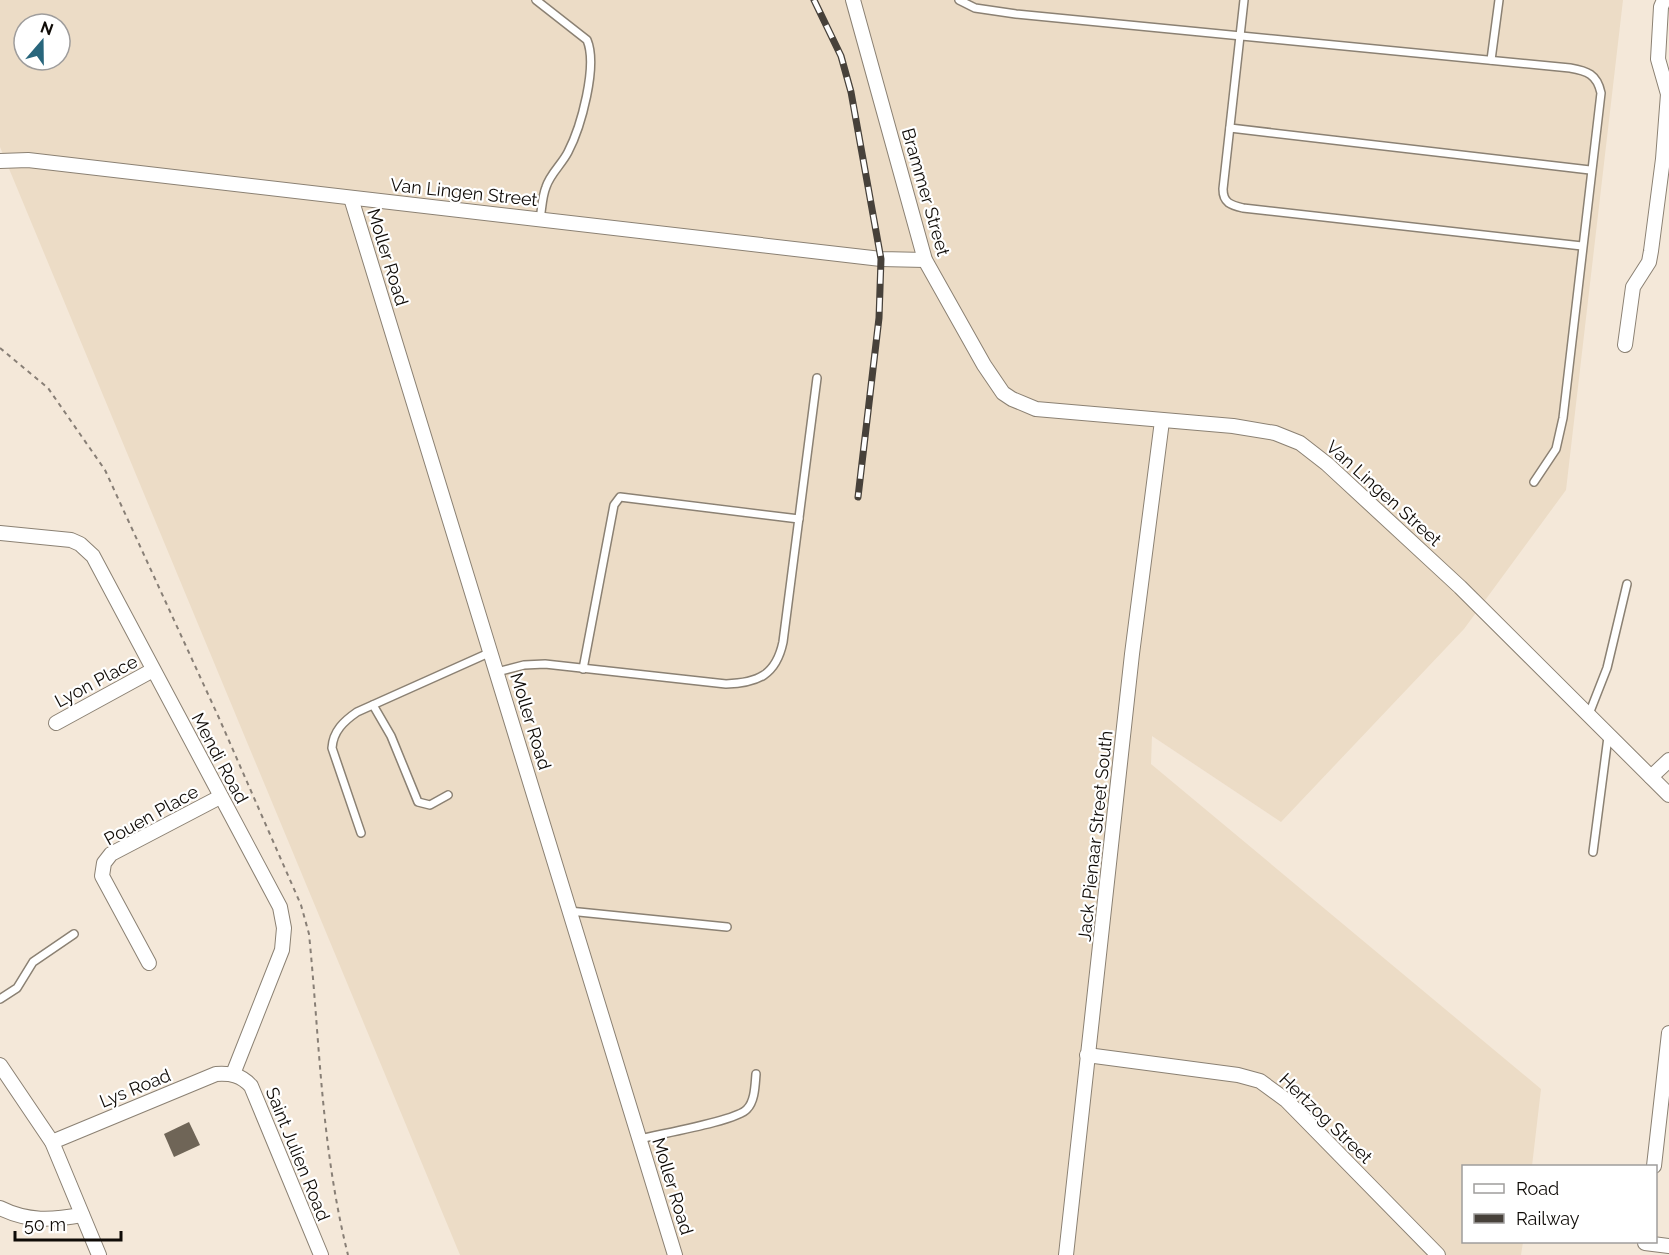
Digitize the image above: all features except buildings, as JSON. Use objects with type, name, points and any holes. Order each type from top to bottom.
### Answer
[{"type":"street","name":"Brammer Street","points":[[854,0],[925,260],[995,381]]},
{"type":"street","points":[[1625,345],[1633,287],[1649,262],[1666,160],[1668,94],[1658,59],[1661,7],[1664,0]]},
{"type":"street","name":"Van Lingen Street","points":[[0,161],[28,160],[881,259],[925,260]]},
{"type":"street","name":"Moller Road","points":[[351,198],[675,1255]]},
{"type":"street","name":"Van Lingen Street","points":[[995,381],[1012,399],[1036,409],[1256,430],[1288,437],[1300,443],[1327,464],[1460,587],[1669,795]]},
{"type":"street","name":"Jack Pienaar Street South","points":[[1066,1255],[1132,654],[1162,420]]},
{"type":"street","name":"Mendi Road","points":[[0,533],[71,540],[87,550],[99,565],[280,907],[284,928],[282,950],[234,1074]]},
{"type":"street","name":"Lyon Place","points":[[56,723],[153,670]]},
{"type":"street","points":[[1651,777],[1669,760]]},
{"type":"street","name":"Pouen Place","points":[[149,963],[102,876],[104,863],[111,854],[220,797]]},
{"type":"street","points":[[1653,1165],[1669,1033]]},
{"type":"street","name":"Hertzog Street","points":[[1087,1055],[1238,1075],[1260,1081],[1286,1100],[1438,1255]]},
{"type":"street","points":[[0,1065],[52,1142],[99,1255]]},
{"type":"street","name":"Lys Road","points":[[52,1142],[216,1074],[234,1074]]},
{"type":"street","name":"Saint Julien Road","points":[[234,1074],[251,1086],[321,1255]]},
{"type":"street","points":[[0,1208],[17,1216],[36,1220],[82,1215]]},
{"type":"street","points":[[1644,1246],[1669,1246]]},
{"type":"lane","points":[[536,0],[587,40],[591,59],[585,101],[575,136],[561,165],[546,185],[540,219]]},
{"type":"lane","points":[[959,0],[975,8],[1016,14],[1583,70],[1597,79],[1601,93],[1559,440],[1552,457],[1534,482]]},
{"type":"lane","points":[[1244,0],[1238,36],[1223,196],[1229,204],[1243,208],[1582,246]]},
{"type":"lane","points":[[1491,60],[1499,0]]},
{"type":"lane","points":[[1230,128],[1590,170]]},
{"type":"lane","points":[[497,672],[533,664],[726,684],[741,684],[763,676],[780,656],[817,378]]},
{"type":"lane","points":[[583,669],[614,506],[620,497],[799,519]]},
{"type":"lane","points":[[1589,714],[1607,668],[1627,584]]},
{"type":"lane","points":[[361,833],[332,748],[332,740],[350,717],[491,652]]},
{"type":"lane","points":[[373,705],[392,736],[418,802],[425,806],[430,805],[448,795]]},
{"type":"lane","points":[[1593,852],[1609,734]]},
{"type":"lane","points":[[568,911],[727,927]]},
{"type":"lane","points":[[0,999],[17,988],[33,962],[74,934]]},
{"type":"lane","points":[[640,1139],[732,1118],[747,1110],[753,1095],[756,1074]]},
{"type":"shaded area","points":[[0,0],[1623,0],[1566,490],[1464,629],[1281,822],[1152,736],[1151,764],[1541,1089],[1532,1165],[1462,1165],[1462,1243],[1523,1243],[1521,1255],[460,1255],[0,147]]},
{"type":"railway","points":[[814,0],[841,56],[851,92],[881,259],[879,318],[858,497]]}]
